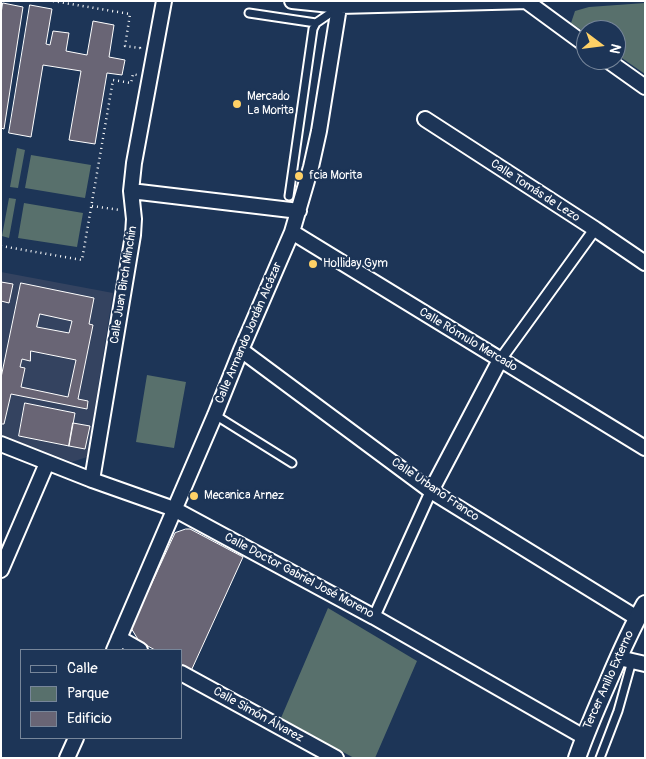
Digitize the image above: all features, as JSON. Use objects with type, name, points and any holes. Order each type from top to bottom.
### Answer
[{"type":"street","name":"Calle Juan Birch Minchin","points":[[92,480],[133,235],[134,219],[131,191],[134,164],[164,1]]},
{"type":"street","points":[[292,1],[340,4],[527,1],[576,38]]},
{"type":"street","name":"Calle Armando Jordán Alcázar","points":[[116,644],[292,232],[319,131],[340,4]]},
{"type":"street","points":[[621,70],[645,87]]},
{"type":"street","name":"Calle Tomás de Lezo","points":[[425,119],[645,263]]},
{"type":"street","points":[[131,191],[298,211]]},
{"type":"street","points":[[374,617],[431,491],[500,360],[595,229]]},
{"type":"street","name":"Calle Rómulo Mercado","points":[[292,232],[645,448]]},
{"type":"street","name":"Calle Urbano Franco","points":[[241,350],[431,491],[642,615]]},
{"type":"street","name":"Calle Doctor Gabriel José Moreno","points":[[1,444],[92,480],[174,508],[374,617],[584,737]]},
{"type":"street","points":[[1,570],[47,463]]},
{"type":"street","name":"Tercer Anillo Externo","points":[[577,758],[584,737],[637,662],[642,615]]},
{"type":"street","points":[[116,644],[136,649]]},
{"type":"street","name":"Calle Simón Álvarez","points":[[182,674],[336,758]]},
{"type":"street","points":[[67,758],[76,739]]},
{"type":"lane","points":[[289,196],[312,29],[316,23],[340,4]]},
{"type":"lane","points":[[249,13],[316,23]]},
{"type":"lane","points":[[215,415],[292,463]]},
{"type":"lane","points":[[600,758],[637,662]]},
{"type":"path","points":[[53,1],[130,14],[125,46],[140,48],[139,54]]},
{"type":"path","points":[[1,246],[82,260],[113,80],[131,83],[132,74],[138,75],[139,68]]},
{"type":"path","points":[[92,206],[132,212]]},
{"type":"path","points":[[1,758],[6,758]]},
{"type":"shaded area","points":[[1,272],[113,293],[87,457],[72,462],[1,435]]},
{"type":"green space","points":[[645,3],[645,74],[626,61],[626,20],[576,20],[576,26],[571,23],[575,11],[589,7]]},
{"type":"green space","points":[[17,148],[25,150],[18,188],[10,187]]},
{"type":"green space","points":[[31,155],[91,165],[85,198],[25,188]]},
{"type":"green space","points":[[9,198],[16,199],[9,238],[2,236]]},
{"type":"green space","points":[[24,203],[83,213],[77,247],[18,238]]},
{"type":"green space","points":[[147,375],[186,382],[174,448],[136,442]]},
{"type":"green space","points":[[328,608],[417,661],[375,758],[354,758],[281,718]]},
{"type":"building","points":[[3,3],[23,7],[4,129],[1,128],[1,14]]},
{"type":"building","points":[[30,5],[52,9],[46,44],[50,45],[53,31],[69,33],[66,51],[87,55],[93,21],[114,25],[109,57],[125,60],[122,75],[107,73],[95,144],[69,140],[81,71],[43,65],[31,137],[9,133]]},
{"type":"building","points":[[1,282],[13,284],[9,303],[1,301]]},
{"type":"building","points":[[21,283],[94,298],[89,324],[93,325],[78,399],[88,401],[87,409],[11,394],[4,424],[1,424],[1,378]],"holes":[[[40,314],[72,321],[69,333],[37,327]],[[31,351],[76,360],[68,397],[21,387],[25,368],[20,367],[22,359],[30,361]]]},
{"type":"building","points":[[25,403],[75,413],[69,446],[19,436]]},
{"type":"building","points":[[73,423],[90,426],[85,449],[69,446]]},
{"type":"building","points":[[190,529],[243,557],[191,671],[182,666],[182,649],[153,649],[139,641],[131,628],[175,533]]},
{"type":"place","name":"Mercado La Morita","points":[[237,104]]},
{"type":"place","name":"fcia Morita","points":[[299,176]]},
{"type":"place","name":"Holliday Gym","points":[[313,264]]},
{"type":"place","name":"Mecanica Arnez","points":[[194,496]]}]
